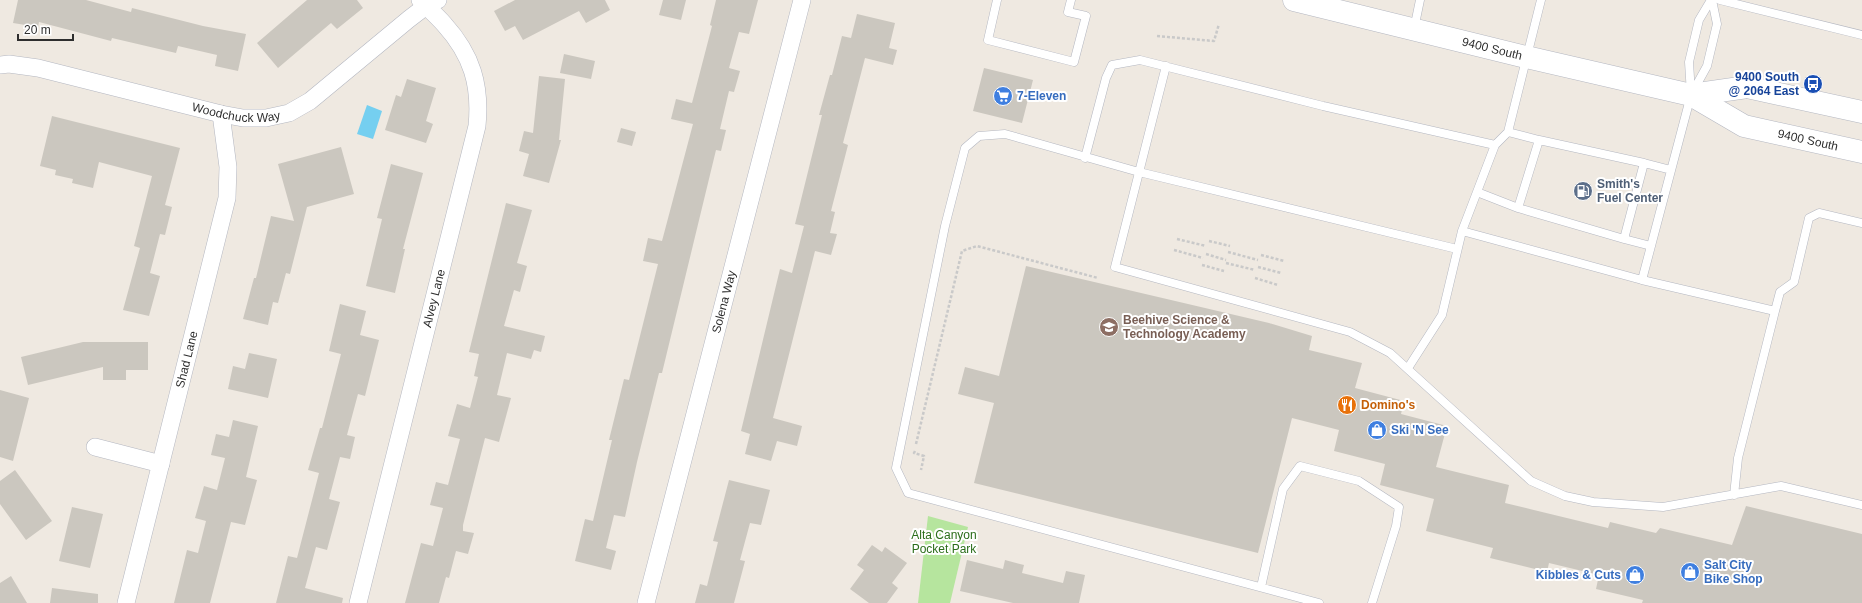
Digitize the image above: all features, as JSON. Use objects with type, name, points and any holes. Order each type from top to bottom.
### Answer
[{"type":"main road","name":"9400 South","points":[[1294,0],[1526,57],[1691,95],[1744,126],[1862,152]]},
{"type":"main road","name":"9400 South","points":[[1691,95],[1747,87],[1862,112]]},
{"type":"street","name":"Solena Way","points":[[646,603],[802,0]]},
{"type":"street","name":"Woodchuck Way","points":[[0,65],[9,64],[38,68],[221,114],[243,118],[266,118],[289,113],[310,101],[428,2]]},
{"type":"street","name":"Alvey Lane","points":[[358,603],[477,126],[479,105],[477,83],[470,62],[458,42],[428,2]]},
{"type":"street","name":"Shad Lane","points":[[126,603],[227,198],[228,167],[221,114]]},
{"type":"street","points":[[94,447],[161,464]]},
{"type":"lane","points":[[997,0],[988,40],[1074,62],[1086,16],[1068,12],[1071,0]]},
{"type":"lane","points":[[1414,30],[1420,0]]},
{"type":"lane","points":[[1408,368],[1442,315],[1462,231],[1494,145],[1508,132],[1541,0]]},
{"type":"lane","points":[[1691,95],[1689,62],[1699,20],[1712,0]]},
{"type":"lane","points":[[1642,280],[1691,95],[1707,66],[1717,24],[1712,0]]},
{"type":"lane","points":[[1720,0],[1744,3],[1862,35]]},
{"type":"lane","points":[[1085,158],[1106,78],[1112,65],[1140,60],[1323,106],[1494,145]]},
{"type":"lane","points":[[1166,66],[1115,266],[1350,332],[1390,353],[1531,481],[1565,496],[1592,502],[1663,507],[1781,486],[1862,505]]},
{"type":"lane","points":[[1508,132],[1671,170]]},
{"type":"lane","points":[[1319,603],[908,493],[896,468],[946,226],[965,148],[979,136],[1005,134],[1085,158],[1139,172],[1457,249]]},
{"type":"lane","points":[[1518,208],[1539,140]]},
{"type":"lane","points":[[1624,239],[1644,164]]},
{"type":"lane","points":[[1477,192],[1518,208],[1651,246]]},
{"type":"lane","points":[[1734,495],[1738,458],[1780,292],[1794,282],[1809,218],[1819,213],[1862,223]]},
{"type":"lane","points":[[1462,231],[1642,280],[1775,311]]},
{"type":"lane","points":[[1261,587],[1283,489],[1300,466],[1359,481],[1399,507],[1396,526],[1372,603]]},
{"type":"path","points":[[1157,36],[1214,41],[1219,24]]},
{"type":"path","points":[[1177,239],[1206,246]]},
{"type":"path","points":[[1209,241],[1230,246]]},
{"type":"path","points":[[921,470],[924,456],[914,453],[962,250],[977,246],[1098,278]]},
{"type":"path","points":[[1174,250],[1203,258]]},
{"type":"path","points":[[1228,252],[1258,260]]},
{"type":"path","points":[[1206,254],[1255,270]]},
{"type":"path","points":[[1261,254],[1284,261]]},
{"type":"path","points":[[1202,266],[1224,271]]},
{"type":"path","points":[[1258,267],[1281,273]]},
{"type":"path","points":[[1255,278],[1278,284]]},
{"type":"green space","name":"Alta Canyon Pocket Park","points":[[928,516],[968,527],[950,603],[918,603]]},
{"type":"water","points":[[367,105],[382,111],[373,139],[357,134]]},
{"type":"building","points":[[18,0],[86,0],[131,12],[132,8],[203,26],[246,34],[238,71],[215,66],[217,55],[178,46],[176,53],[112,38],[111,41],[39,22],[38,27],[13,23]]},
{"type":"building","points":[[307,0],[357,0],[363,8],[337,29],[331,23],[278,68],[257,43]]},
{"type":"building","points":[[515,0],[605,0],[610,10],[586,23],[579,11],[523,40],[515,26],[505,31],[494,11]]},
{"type":"building","points":[[663,0],[686,0],[681,20],[659,15]]},
{"type":"building","points":[[716,0],[758,0],[749,34],[739,32],[729,68],[740,71],[734,92],[729,91],[720,129],[726,130],[721,151],[716,150],[662,373],[659,373],[625,517],[614,515],[606,548],[616,551],[611,570],[575,561],[585,519],[593,521],[612,440],[609,440],[624,379],[629,380],[658,264],[643,261],[648,238],[662,241],[693,124],[671,119],[676,99],[692,103],[712,26],[710,25]]},
{"type":"building","points":[[857,14],[895,23],[889,48],[897,50],[893,65],[865,58],[843,143],[848,145],[831,211],[835,212],[830,233],[837,234],[831,255],[815,251],[773,418],[802,426],[797,446],[777,441],[771,461],[745,454],[750,434],[741,431],[780,269],[792,273],[804,226],[795,224],[822,115],[819,115],[830,75],[832,75],[842,36],[851,38]]},
{"type":"building","points":[[564,54],[595,61],[591,79],[560,73]]},
{"type":"building","name":"7-Eleven","points":[[984,68],[1033,80],[1022,123],[973,111]]},
{"type":"building","points":[[539,76],[565,79],[559,140],[561,140],[549,183],[523,176],[529,154],[519,151],[524,131],[533,133]]},
{"type":"building","points":[[407,79],[436,88],[426,121],[433,124],[426,143],[385,130],[396,95],[401,97]]},
{"type":"building","points":[[52,116],[180,148],[165,205],[172,207],[165,235],[160,234],[150,273],[160,276],[149,316],[123,310],[140,248],[134,246],[152,176],[99,162],[93,188],[72,183],[73,179],[55,175],[56,170],[40,166]]},
{"type":"building","points":[[621,128],[636,132],[632,146],[617,142]]},
{"type":"building","points":[[341,147],[354,194],[307,207],[290,274],[286,273],[278,303],[273,302],[268,325],[243,319],[254,278],[256,278],[271,216],[294,221],[278,164]]},
{"type":"building","points":[[391,164],[423,173],[403,249],[405,249],[395,293],[366,286],[382,219],[377,218]]},
{"type":"building","points":[[506,203],[532,210],[517,263],[527,266],[520,292],[514,290],[504,326],[545,336],[541,352],[534,350],[531,359],[507,353],[497,395],[511,398],[499,442],[485,438],[463,525],[463,531],[474,533],[468,554],[456,551],[449,578],[446,577],[439,603],[405,603],[421,543],[433,546],[443,508],[430,505],[436,482],[448,485],[460,439],[448,436],[457,404],[470,408],[478,377],[474,376],[479,354],[469,352]]},
{"type":"building","points":[[1026,266],[1269,323],[1312,336],[1309,350],[1362,363],[1355,388],[1404,401],[1401,414],[1447,426],[1436,467],[1509,485],[1505,503],[1608,528],[1610,522],[1656,533],[1660,528],[1732,545],[1746,506],[1862,534],[1862,603],[1642,603],[1643,600],[1596,589],[1599,575],[1549,563],[1547,572],[1490,558],[1493,548],[1426,531],[1434,499],[1380,485],[1385,464],[1334,451],[1339,430],[1292,418],[1258,553],[974,483],[994,403],[958,394],[965,367],[999,376]]},
{"type":"building","points":[[340,304],[366,311],[360,335],[379,340],[365,396],[358,394],[347,435],[355,437],[350,459],[340,457],[329,499],[340,502],[327,550],[316,547],[305,588],[343,598],[342,603],[276,603],[288,556],[297,558],[319,473],[308,470],[320,428],[322,428],[341,354],[329,351]]},
{"type":"building","points":[[83,342],[148,342],[148,370],[126,370],[126,380],[103,380],[103,367],[28,385],[21,357]]},
{"type":"building","points":[[249,353],[277,359],[268,398],[228,389],[233,366],[245,369]]},
{"type":"building","points":[[0,390],[29,398],[13,461],[0,457]]},
{"type":"building","points":[[233,420],[258,426],[246,477],[257,480],[245,525],[231,522],[210,603],[174,603],[187,550],[198,553],[206,521],[195,518],[204,486],[217,490],[225,458],[211,455],[216,434],[229,437]]},
{"type":"building","points":[[15,470],[52,521],[26,540],[0,504],[0,481]]},
{"type":"building","points":[[729,480],[770,490],[761,525],[750,523],[740,560],[745,561],[734,603],[695,603],[700,584],[707,586],[718,542],[713,541]]},
{"type":"building","points":[[72,507],[103,514],[90,568],[59,561]]},
{"type":"building","points":[[872,545],[882,552],[885,547],[907,563],[892,583],[898,588],[887,603],[869,603],[850,589],[864,570],[857,565]]},
{"type":"building","points":[[967,560],[1003,569],[1005,560],[1024,565],[1022,573],[1063,583],[1066,571],[1085,575],[1079,603],[1013,603],[960,591]]},
{"type":"building","points":[[11,576],[27,603],[0,603],[0,583]]},
{"type":"building","points":[[52,588],[98,594],[98,603],[50,603]]},
{"type":"place","name":"9400 South @ 2064 East","points":[[1813,84]]},
{"type":"place","name":"7-Eleven","points":[[1003,96]]},
{"type":"place","name":"Smith's Fuel Center","points":[[1583,191]]},
{"type":"place","name":"Beehive Science & Technology Academy","points":[[1109,327]]},
{"type":"place","name":"Domino's","points":[[1347,405]]},
{"type":"place","name":"Ski 'N See","points":[[1377,430]]},
{"type":"place","name":"Salt City Bike Shop","points":[[1690,572]]},
{"type":"place","name":"Kibbles & Cuts","points":[[1635,575]]}]
